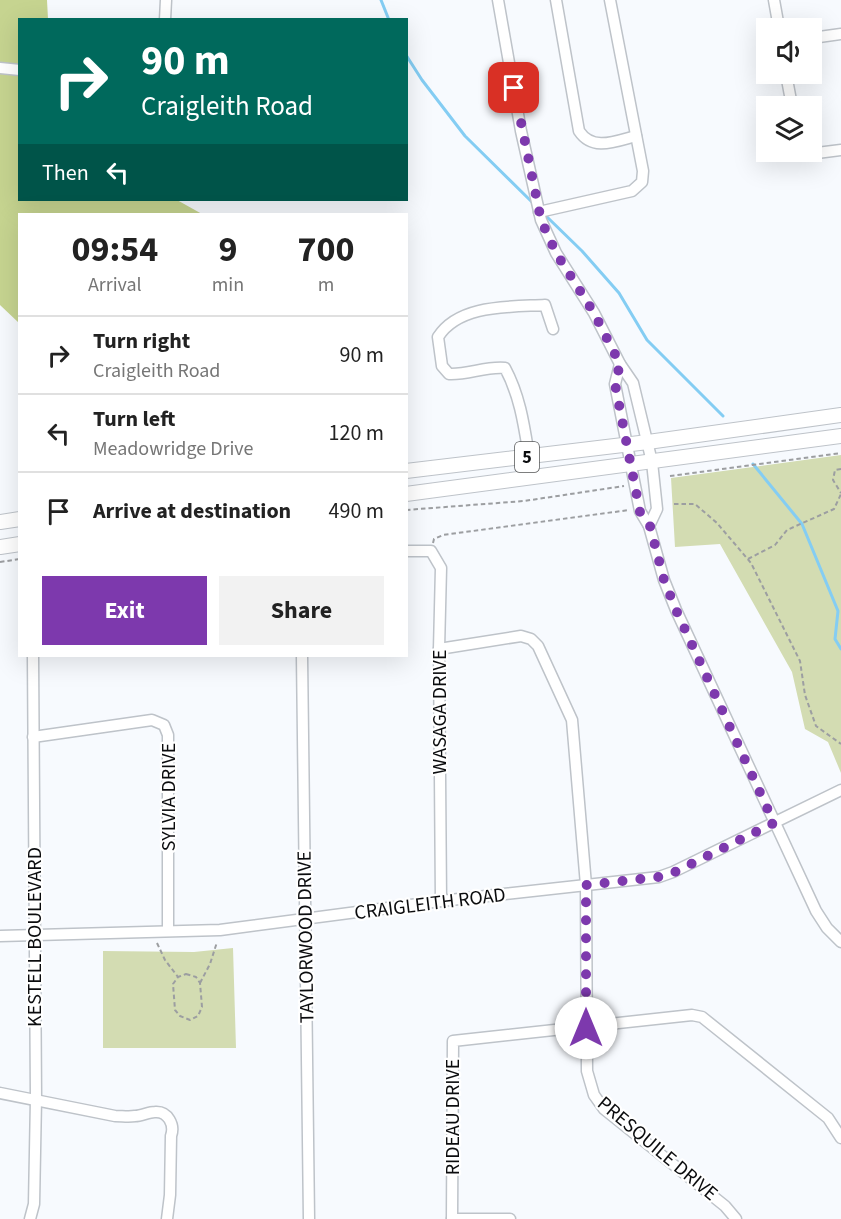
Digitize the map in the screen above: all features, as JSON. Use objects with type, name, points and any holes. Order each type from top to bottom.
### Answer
[{"type":"main road","name":"5","points":[[408,471],[648,442],[841,415]]},
{"type":"main road","name":"5","points":[[408,494],[841,436]]},
{"type":"main road","points":[[0,522],[18,519]]},
{"type":"main road","points":[[0,547],[18,544]]},
{"type":"street","points":[[165,18],[166,0]]},
{"type":"street","points":[[498,0],[521,131],[539,212],[556,253],[594,313],[620,364],[633,383],[652,462],[657,509],[650,526]]},
{"type":"street","points":[[556,0],[579,131],[584,137],[602,145],[636,136]]},
{"type":"street","points":[[539,212],[632,191],[642,182],[643,171],[610,0]]},
{"type":"street","points":[[774,0],[777,18]]},
{"type":"street","points":[[822,37],[841,34]]},
{"type":"street","points":[[0,68],[18,70]]},
{"type":"street","points":[[822,152],[841,150]]},
{"type":"street","points":[[529,456],[524,420],[515,386],[505,368],[494,367],[457,375],[449,374],[442,366],[438,337],[448,324],[459,318],[476,312],[511,307],[545,305],[553,329]]},
{"type":"street","points":[[620,364],[615,384],[640,512],[650,526],[664,580],[816,911],[827,928],[841,942]]},
{"type":"street","points":[[408,551],[430,551]]},
{"type":"street","name":"WASAGA DRIVE","points":[[430,551],[441,568],[439,649],[441,901]]},
{"type":"street","name":"PRESQUILE DRIVE","points":[[439,649],[522,636],[536,643],[571,716],[586,885],[586,1028],[587,1071],[590,1085],[596,1100],[604,1108],[725,1206],[735,1219]]},
{"type":"street","name":"KESTELL BOULEVARD","points":[[30,1219],[34,1204],[36,1099],[33,657]]},
{"type":"street","name":"TAYLORWOOD DRIVE","points":[[302,657],[309,1219]]},
{"type":"street","name":"SYLVIA DRIVE","points":[[33,737],[152,720],[164,725],[168,735],[168,930]]},
{"type":"street","name":"CRAIGLEITH ROAD","points":[[0,936],[220,930],[441,901],[658,877],[673,873],[841,790]]},
{"type":"street","points":[[586,1028],[692,1015],[702,1017],[828,1118],[841,1138]]},
{"type":"street","name":"RIDEAU DRIVE","points":[[452,1219],[453,1041],[586,1028]]},
{"type":"street","points":[[0,1094],[36,1099],[115,1116],[133,1117],[162,1112],[172,1122],[173,1130],[167,1219]]},
{"type":"street","points":[[452,1219],[510,1219]]},
{"type":"path","points":[[670,476],[841,453]]},
{"type":"path","points":[[748,559],[775,545],[791,528],[834,508],[841,494],[833,480],[835,470],[841,469]]},
{"type":"path","points":[[408,510],[524,501],[624,486]]},
{"type":"path","points":[[674,504],[695,504],[717,523],[748,559],[800,661],[805,695],[816,726],[841,744]]},
{"type":"path","points":[[430,551],[434,539],[443,535],[632,510]]},
{"type":"path","points":[[0,562],[18,559]]},
{"type":"path","points":[[200,983],[210,964],[217,942]]},
{"type":"path","points":[[157,944],[165,960],[178,977]]},
{"type":"path","points":[[186,974],[196,977],[200,983],[202,1007],[198,1016],[190,1020],[180,1016],[175,1010],[173,984],[178,977],[186,974]]},
{"type":"green space","points":[[0,0],[47,0],[48,18],[18,18],[18,201],[179,201],[200,213],[18,213],[18,322],[0,305]]},
{"type":"green space","points":[[841,455],[841,773],[828,742],[805,729],[792,672],[720,544],[675,547],[671,478]]},
{"type":"green space","points":[[233,948],[236,1048],[103,1048],[103,951],[194,952]]},
{"type":"waterway","points":[[381,0],[388,18]]},
{"type":"waterway","points":[[408,58],[465,136],[534,204]]},
{"type":"waterway","points":[[545,215],[582,251],[619,293],[647,340],[723,416]]},
{"type":"waterway","points":[[753,464],[802,524],[838,611],[835,639],[841,649]]},
{"type":"route","points":[[514,88],[541,220],[556,253],[605,332],[620,364],[615,384],[640,512],[650,526],[664,580],[705,675],[774,823],[673,873],[658,877],[586,885],[586,1028]]}]
